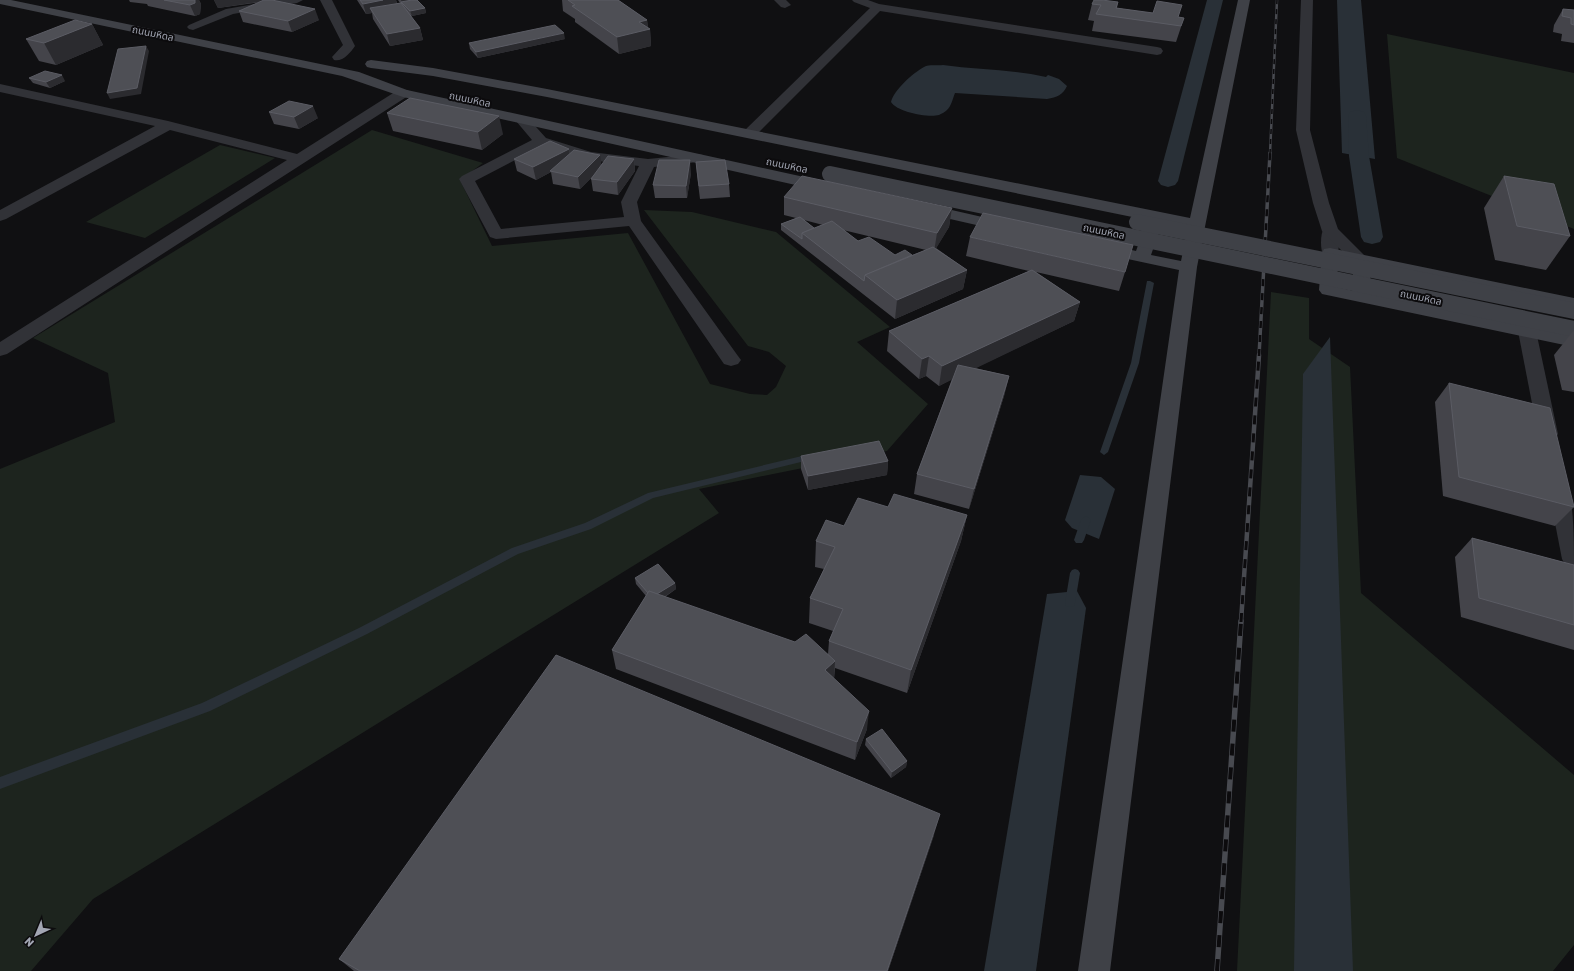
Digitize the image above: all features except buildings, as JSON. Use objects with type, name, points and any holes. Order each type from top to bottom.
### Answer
[{"type":"main road","points":[[1094,971],[1188,267],[1244,0]]},
{"type":"main road","name":"ถนนมหิดล","points":[[0,1],[345,73],[823,169],[1574,311]]},
{"type":"main road","name":"ถนนมหิดล","points":[[178,24],[216,32]]},
{"type":"main road","name":"ถนนมหิดล","points":[[334,57],[823,169],[1574,329]]},
{"type":"main road","points":[[360,62],[468,78],[750,133],[1156,217],[1197,224]]},
{"type":"main road","points":[[345,73],[403,93],[523,121],[860,194]]},
{"type":"main road","points":[[907,205],[1022,231]]},
{"type":"main road","points":[[1142,258],[1156,217]]},
{"type":"main road","points":[[1090,246],[1188,267]]},
{"type":"main road","points":[[1574,303],[1330,253],[1328,290],[1574,341]]},
{"type":"main road","points":[[1360,259],[1363,298]]},
{"type":"street","points":[[193,27],[230,11],[298,0]]},
{"type":"street","points":[[326,0],[349,46],[334,57]]},
{"type":"street","points":[[858,0],[877,7],[910,8],[1157,51]]},
{"type":"street","points":[[1307,0],[1304,130],[1321,204],[1330,231],[1330,253]]},
{"type":"street","points":[[750,133],[877,7]]},
{"type":"street","points":[[0,88],[168,125],[299,159]]},
{"type":"street","points":[[0,350],[403,93]]},
{"type":"street","points":[[523,121],[541,141],[589,156],[648,163],[698,158]]},
{"type":"street","points":[[0,216],[168,125]]},
{"type":"street","points":[[541,141],[467,179],[496,234],[633,221]]},
{"type":"street","points":[[648,163],[629,202],[633,221],[730,360]]},
{"type":"street","points":[[1330,231],[1360,259]]},
{"type":"street","points":[[1527,331],[1574,559]]},
{"type":"shaded area","points":[[1337,0],[1361,0],[1375,159],[1342,153]]},
{"type":"shaded area","points":[[1387,34],[1574,73],[1574,229],[1397,158]]},
{"type":"shaded area","points":[[943,65],[1020,72],[1046,77],[1048,75],[1059,79],[1067,86],[1064,92],[1047,99],[955,93],[948,109],[939,115],[934,116],[913,113],[894,106],[891,102],[893,97],[900,87],[910,78],[924,67]]},
{"type":"shaded area","points":[[372,130],[483,163],[460,180],[492,246],[628,233],[710,384],[750,394],[767,395],[776,387],[786,366],[769,352],[748,346],[644,210],[692,212],[776,232],[890,327],[857,342],[928,404],[887,451],[699,489],[719,513],[93,899],[31,971],[0,971],[0,469],[115,422],[108,373],[33,338]]},
{"type":"shaded area","points":[[220,145],[275,158],[145,238],[86,222]]},
{"type":"shaded area","points":[[1271,292],[1309,298],[1309,339],[1350,367],[1361,593],[1574,775],[1574,945],[1553,971],[1237,971]]},
{"type":"shaded area","points":[[1330,337],[1353,971],[1294,971],[1303,374]]},
{"type":"shaded area","points":[[1080,475],[1101,477],[1115,489],[1099,539],[1072,528],[1065,520]]},
{"type":"shaded area","points":[[1077,591],[1086,608],[1036,971],[984,971],[1047,594]]},
{"type":"waterway","points":[[1168,181],[1215,0]]},
{"type":"waterway","points":[[1357,116],[1359,156],[1372,237]]},
{"type":"waterway","points":[[1104,452],[1135,363],[1150,283]]},
{"type":"waterway","points":[[0,783],[206,707],[363,631],[515,551],[588,526],[651,495],[802,459]]},
{"type":"waterway","points":[[1079,540],[1086,520]]},
{"type":"waterway","points":[[1070,603],[1075,573]]},
{"type":"railway","points":[[1270,154],[1277,0]]},
{"type":"railway","points":[[1259,356],[1270,153]]},
{"type":"railway","points":[[1241,622],[1259,355]]},
{"type":"railway","points":[[1217,971],[1241,621]]}]
